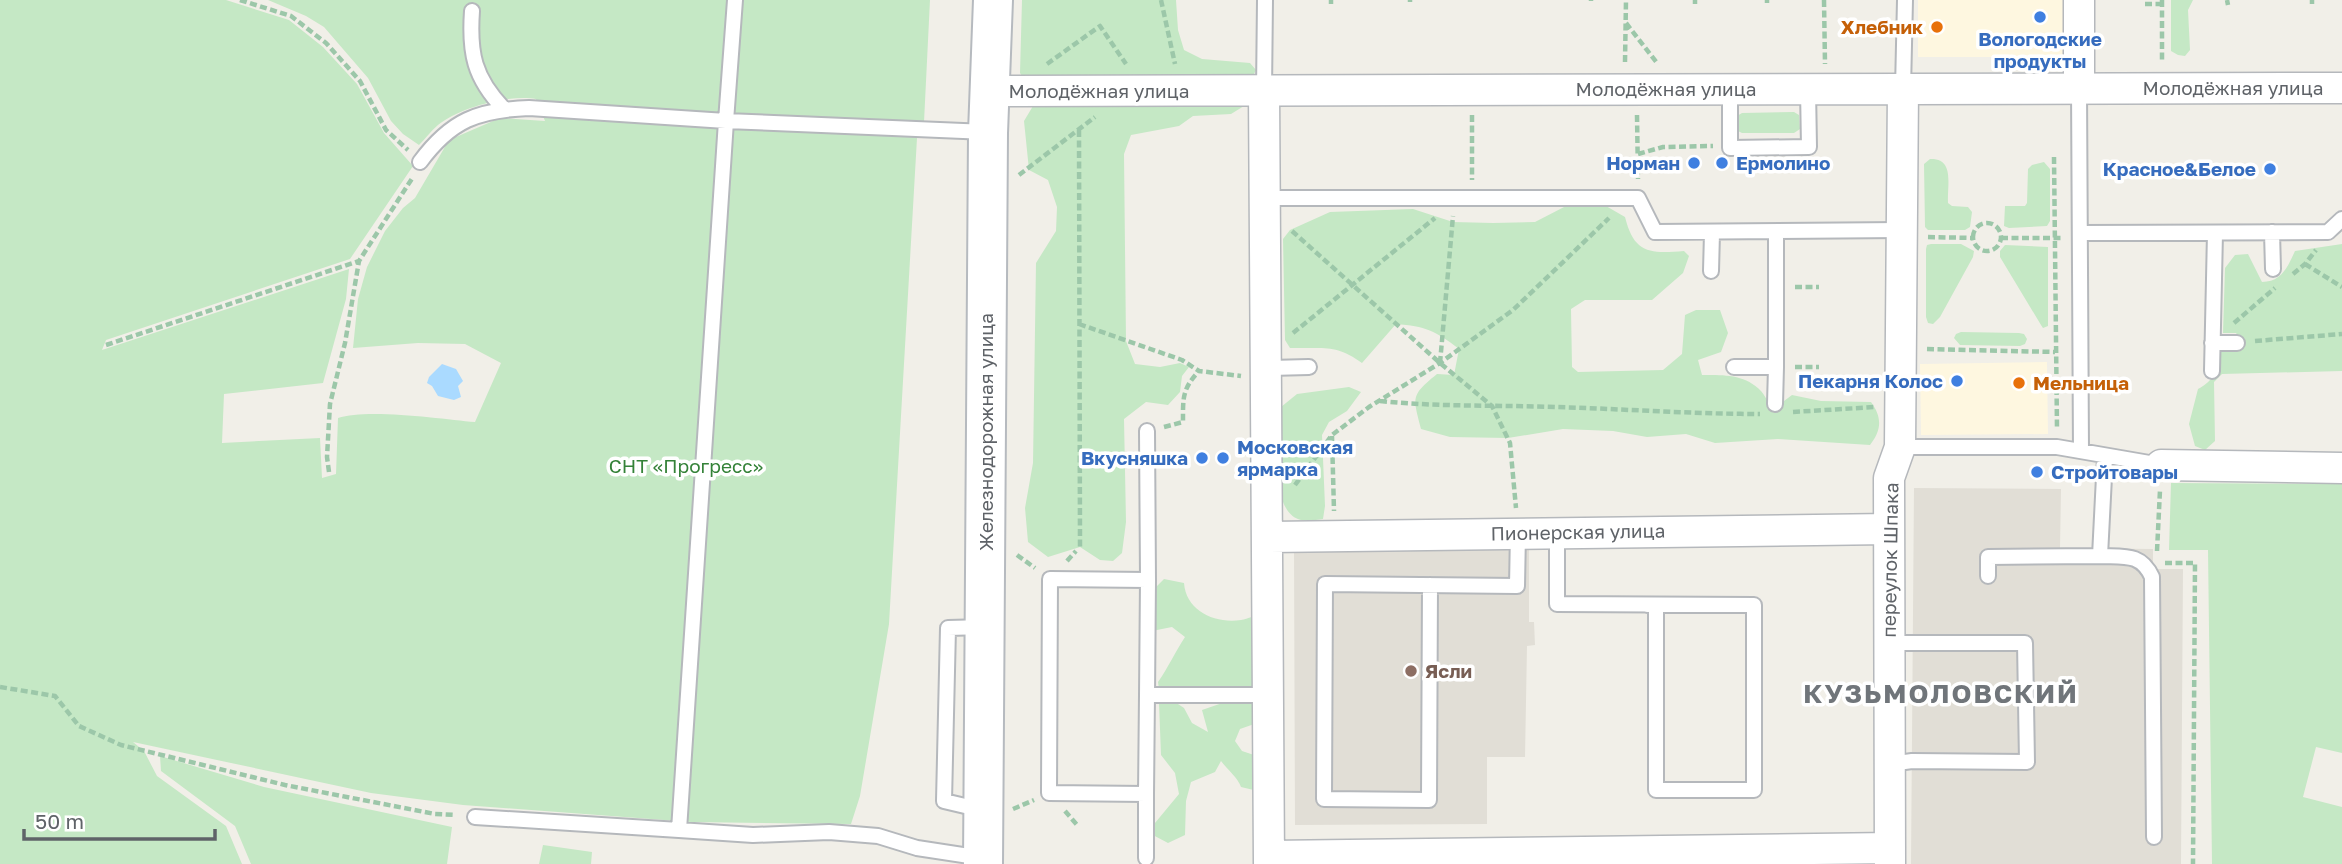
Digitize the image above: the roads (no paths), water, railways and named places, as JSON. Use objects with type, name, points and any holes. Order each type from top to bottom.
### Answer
[{"type":"main road","name":"Железнодорожная улица","points":[[983,861],[988,132],[993,0]]},
{"type":"street","points":[[2078,0],[2079,88]]},
{"type":"street","name":"Молодёжная улица","points":[[990,91],[1730,89],[1817,82],[1903,89],[2342,88]]},
{"type":"street","name":"переулок Шпака","points":[[1890,856],[1889,478],[1900,447],[1903,89]]},
{"type":"street","points":[[1264,90],[1269,860],[1890,856]]},
{"type":"street","points":[[2161,465],[2342,467]]},
{"type":"street","name":"Пионерская улица","points":[[1267,537],[1889,529]]},
{"type":"lane","points":[[679,830],[735,0]]},
{"type":"lane","points":[[1264,90],[1265,0]]},
{"type":"lane","points":[[1903,89],[1905,0]]},
{"type":"lane","points":[[472,11],[471,34],[477,75],[504,109]]},
{"type":"lane","points":[[1730,89],[1730,148],[1809,147],[1817,82]]},
{"type":"lane","points":[[2079,88],[2081,451]]},
{"type":"lane","points":[[420,162],[436,140],[455,127],[476,116],[504,109],[529,108],[726,121],[988,132]]},
{"type":"lane","points":[[1265,203],[1473,198],[1634,198],[1655,232],[1901,233]]},
{"type":"lane","points":[[2080,235],[2328,232],[2342,219]]},
{"type":"lane","points":[[1776,232],[1776,410]]},
{"type":"lane","points":[[2272,232],[2273,269]]},
{"type":"lane","points":[[1711,271],[1712,233]]},
{"type":"lane","points":[[2212,370],[2215,233]]},
{"type":"lane","points":[[2212,343],[2237,344]]},
{"type":"lane","points":[[1266,367],[1309,368]]},
{"type":"lane","points":[[1734,367],[1776,367]]},
{"type":"lane","points":[[1146,858],[1147,431]]},
{"type":"lane","points":[[1900,447],[2057,447],[2161,465]]},
{"type":"lane","points":[[2101,555],[2105,457]]},
{"type":"lane","points":[[1557,532],[1557,604],[1647,605],[1656,605],[1656,618],[1656,790],[1754,790],[1754,605],[1701,605],[1661,605],[1647,605]]},
{"type":"lane","points":[[1430,585],[1429,800],[1324,799],[1325,584],[1430,585],[1517,586],[1518,533]]},
{"type":"lane","points":[[1988,576],[1988,557],[2101,555],[2137,559],[2144,563],[2152,578],[2154,836]]},
{"type":"lane","points":[[1146,794],[1049,793],[1050,579],[1148,580]]},
{"type":"lane","points":[[1889,643],[2025,643],[2027,762],[1912,761],[1890,764]]},
{"type":"lane","points":[[1147,695],[1268,695]]},
{"type":"lane","points":[[475,817],[753,835],[829,832],[878,836],[916,848],[983,861]]},
{"type":"water","points":[[442,364],[456,369],[463,381],[458,386],[461,397],[454,400],[438,396],[427,383],[429,377]]},
{"type":"place","name":"Вологодские продукты","points":[[2040,17]]},
{"type":"place","name":"Хлебник","points":[[1937,27]]},
{"type":"place","name":"Норман","points":[[1694,163]]},
{"type":"place","name":"Ермолино","points":[[1722,163]]},
{"type":"place","name":"Красное&Белое","points":[[2270,169]]},
{"type":"place","name":"Пекарня Колос","points":[[1957,381]]},
{"type":"place","name":"Мельница","points":[[2019,383]]},
{"type":"place","name":"Вкусняшка","points":[[1202,458]]},
{"type":"place","name":"Московская ярмарка","points":[[1223,458]]},
{"type":"place","name":"Стройтовары","points":[[2037,472]]},
{"type":"place","name":"Ясли","points":[[1411,671]]},
{"type":"district","name":"КУЗЬМОЛОВСКИЙ","points":[[1941,694]]},
{"type":"park label","name":"СНТ «Прогресс»","points":[[686,466]]}]
